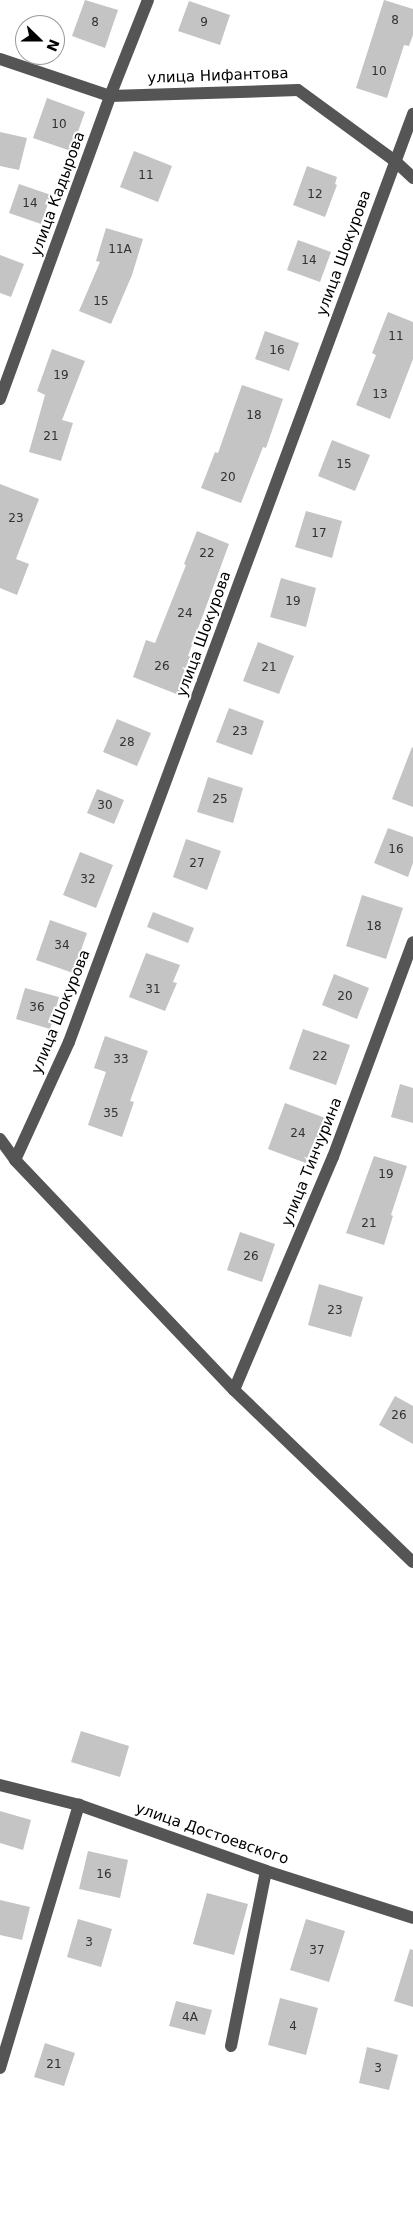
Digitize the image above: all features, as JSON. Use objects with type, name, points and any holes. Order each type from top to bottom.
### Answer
[{"type":"street","name":"улица Кадырова","points":[[0,399],[110,96],[148,0]]},
{"type":"street","name":"улица Нифантова","points":[[0,58],[110,96],[298,90],[395,161],[413,178]]},
{"type":"street","name":"улица Шокурова","points":[[15,1160],[69,1042],[413,114]]},
{"type":"street","name":"улица Тинчурина","points":[[234,1390],[333,1158],[413,942]]},
{"type":"street","points":[[0,1139],[15,1160],[234,1390],[413,1562]]},
{"type":"street","name":"улица Достоевского","points":[[0,1784],[79,1805],[266,1871],[413,1918]]},
{"type":"street","points":[[0,2068],[79,1805]]},
{"type":"street","points":[[232,2046],[266,1871]]},
{"type":"building","points":[[85,0],[118,10],[105,48],[72,36]]},
{"type":"building","points":[[384,0],[413,9],[413,35],[409,46],[404,45],[387,98],[356,88]]},
{"type":"building","points":[[189,1],[230,15],[220,45],[178,31]]},
{"type":"building","points":[[47,98],[85,112],[71,151],[33,138]]},
{"type":"building","points":[[0,132],[27,138],[19,170],[0,166]]},
{"type":"building","points":[[134,151],[172,166],[158,202],[120,187]]},
{"type":"building","points":[[307,166],[337,177],[335,184],[337,185],[325,217],[293,205]]},
{"type":"building","points":[[19,184],[51,195],[41,224],[9,213]]},
{"type":"building","points":[[106,228],[143,239],[132,275],[111,324],[79,311],[100,262],[96,261]]},
{"type":"building","points":[[298,240],[331,252],[320,282],[287,270]]},
{"type":"building","points":[[0,255],[24,264],[11,297],[0,293]]},
{"type":"building","points":[[388,312],[413,322],[413,359],[390,419],[356,405],[376,355],[372,353]]},
{"type":"building","points":[[265,331],[299,343],[289,371],[255,359]]},
{"type":"building","points":[[52,349],[85,361],[62,420],[73,423],[61,461],[29,452],[45,395],[37,391]]},
{"type":"building","points":[[242,385],[283,399],[266,448],[263,447],[241,503],[201,488],[215,452],[218,453]]},
{"type":"building","points":[[332,440],[370,455],[355,491],[318,476]]},
{"type":"building","points":[[0,484],[39,499],[16,559],[29,564],[17,595],[0,588]]},
{"type":"building","points":[[306,511],[342,521],[332,558],[295,547]]},
{"type":"building","points":[[197,531],[229,544],[188,656],[192,657],[179,695],[133,677],[146,640],[155,643],[186,565],[184,564]]},
{"type":"building","points":[[281,578],[316,588],[306,627],[270,617]]},
{"type":"building","points":[[258,642],[294,656],[279,694],[243,681]]},
{"type":"building","points":[[229,708],[264,721],[252,755],[216,742]]},
{"type":"building","points":[[117,719],[151,733],[137,766],[103,752]]},
{"type":"building","points":[[413,748],[413,807],[392,799]]},
{"type":"building","points":[[208,777],[243,788],[233,823],[197,812]]},
{"type":"building","points":[[97,789],[124,800],[114,824],[87,813]]},
{"type":"building","points":[[388,828],[413,837],[413,863],[408,877],[374,863]]},
{"type":"building","points":[[186,839],[221,851],[207,890],[173,877]]},
{"type":"building","points":[[80,852],[113,865],[96,908],[63,895]]},
{"type":"building","points":[[362,895],[403,908],[386,959],[346,946]]},
{"type":"building","points":[[153,912],[194,928],[188,943],[147,927]]},
{"type":"building","points":[[50,920],[87,933],[73,973],[36,960]]},
{"type":"building","points":[[146,953],[180,965],[173,982],[177,983],[165,1011],[129,997]]},
{"type":"building","points":[[334,974],[369,988],[357,1019],[322,1005]]},
{"type":"building","points":[[25,988],[59,997],[50,1029],[16,1019]]},
{"type":"building","points":[[303,1029],[350,1045],[336,1085],[289,1069]]},
{"type":"building","points":[[105,1036],[148,1051],[130,1101],[134,1102],[122,1137],[88,1125],[106,1072],[94,1068]]},
{"type":"building","points":[[400,1084],[413,1088],[413,1123],[391,1117]]},
{"type":"building","points":[[285,1103],[328,1119],[311,1165],[268,1149]]},
{"type":"building","points":[[374,1156],[407,1166],[391,1215],[393,1216],[384,1245],[346,1233]]},
{"type":"building","points":[[240,1232],[275,1244],[262,1282],[227,1270]]},
{"type":"building","points":[[319,1284],[363,1297],[351,1337],[308,1325]]},
{"type":"building","points":[[395,1396],[413,1406],[413,1444],[379,1425]]},
{"type":"building","points":[[81,1731],[129,1746],[120,1777],[71,1762]]},
{"type":"building","points":[[0,1811],[31,1820],[23,1850],[0,1843]]},
{"type":"building","points":[[88,1851],[128,1860],[120,1898],[79,1889]]},
{"type":"building","points":[[207,1893],[248,1904],[234,1955],[193,1944]]},
{"type":"building","points":[[0,1900],[30,1907],[22,1940],[0,1935]]},
{"type":"building","points":[[78,1919],[112,1929],[101,1967],[67,1957]]},
{"type":"building","points":[[306,1919],[345,1931],[329,1982],[290,1970]]},
{"type":"building","points":[[410,1949],[413,1950],[413,2007],[394,2001]]},
{"type":"building","points":[[280,1998],[318,2008],[306,2055],[268,2045]]},
{"type":"building","points":[[176,2001],[212,2010],[205,2035],[169,2026]]},
{"type":"building","points":[[45,2043],[75,2053],[64,2086],[34,2077]]},
{"type":"building","points":[[367,2047],[398,2055],[389,2090],[359,2083]]}]
